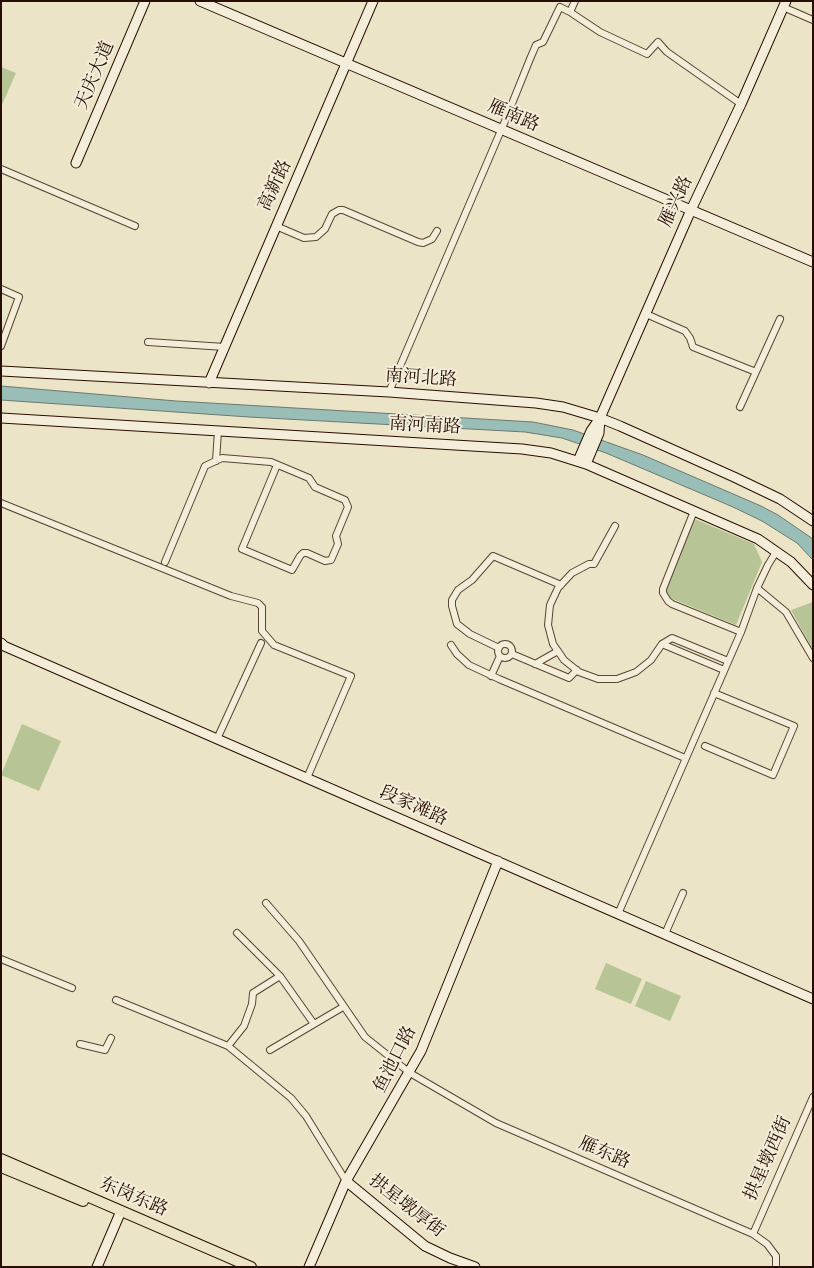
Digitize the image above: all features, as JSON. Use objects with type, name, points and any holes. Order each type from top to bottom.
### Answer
[{"type":"main road","name":"东岗东路","points":[[1,1159],[237,1267]]},
{"type":"main road","name":"东岗东路","points":[[1,1167],[251,1267]]},
{"type":"street","name":"天庆大道","points":[[76,163],[146,1]]},
{"type":"street","name":"雁南路","points":[[200,1],[813,262]]},
{"type":"street","name":"高新路","points":[[209,383],[373,1]]},
{"type":"street","points":[[570,12],[575,1]]},
{"type":"street","points":[[785,4],[813,20]]},
{"type":"street","name":"雁兴路","points":[[583,458],[691,210],[785,4]]},
{"type":"street","points":[[389,392],[536,45],[543,42],[560,7],[600,32],[647,54],[658,42],[667,52],[741,104]]},
{"type":"street","points":[[1,169],[135,226]]},
{"type":"street","points":[[276,226],[304,238],[316,237],[325,229],[332,214],[343,210],[418,242],[423,243],[432,239],[437,231]]},
{"type":"street","points":[[1,289],[19,297],[1,346]]},
{"type":"street","points":[[646,314],[684,331],[690,338],[693,347],[756,372]]},
{"type":"street","points":[[740,407],[780,320]]},
{"type":"street","points":[[148,342],[225,347]]},
{"type":"street","name":"南河北路","points":[[1,371],[389,392],[536,403],[600,418],[780,499],[813,521]]},
{"type":"street","name":"南河南路","points":[[1,418],[522,450],[583,458],[758,539],[791,562],[813,585]]},
{"type":"street","points":[[216,460],[218,431]]},
{"type":"street","points":[[165,562],[205,466],[222,458],[270,462],[309,478],[316,487],[347,502],[348,510],[336,536],[338,544],[331,560],[325,561],[303,553],[292,570],[242,549],[277,465]]},
{"type":"street","points":[[1,503],[231,596],[258,603],[262,607],[262,631],[274,645],[351,676],[307,778]]},
{"type":"street","points":[[694,511],[663,593],[672,604],[741,632]]},
{"type":"street","points":[[615,526],[594,564],[589,564],[572,573],[560,585],[550,605],[548,625],[553,644],[564,660],[577,670],[598,679],[617,679],[636,672],[651,660],[662,644],[672,638],[728,661]]},
{"type":"street","points":[[618,914],[741,632],[757,588],[776,552]]},
{"type":"street","points":[[499,648],[470,634],[457,624],[452,606],[454,595],[458,590],[472,580],[493,556],[560,585]]},
{"type":"street","points":[[757,588],[786,612],[813,658]]},
{"type":"street","name":"段家滩路","points":[[1,643],[4,646],[813,999]]},
{"type":"street","points":[[217,739],[260,643]]},
{"type":"street","points":[[491,676],[500,656],[499,648],[504,644],[508,644],[513,649],[512,654],[507,658],[500,656]]},
{"type":"street","points":[[662,644],[724,670]]},
{"type":"street","points":[[451,645],[457,654],[469,665],[491,676],[685,758]]},
{"type":"street","points":[[535,664],[558,651]]},
{"type":"street","points":[[512,654],[569,678],[577,670]]},
{"type":"street","points":[[705,746],[773,775],[794,726],[714,693]]},
{"type":"street","name":"鱼池口路","points":[[309,1267],[346,1181],[421,1051],[498,861]]},
{"type":"street","points":[[665,934],[682,893]]},
{"type":"street","points":[[266,903],[299,941],[365,1037],[410,1073]]},
{"type":"street","points":[[237,932],[280,976],[314,1024]]},
{"type":"street","points":[[1,959],[72,988]]},
{"type":"street","points":[[228,1046],[244,1026],[252,1004],[253,993],[280,976]]},
{"type":"street","points":[[116,1000],[228,1046],[291,1098],[306,1116],[346,1181]]},
{"type":"street","points":[[270,1050],[343,1007]]},
{"type":"street","points":[[80,1044],[105,1050],[111,1038]]},
{"type":"street","name":"雁东路","points":[[410,1073],[496,1124],[753,1234],[767,1244],[776,1256],[776,1267]]},
{"type":"street","name":"拱星墩西街","points":[[753,1234],[813,1097]]},
{"type":"street","name":"拱星墩厚街","points":[[346,1181],[424,1246],[475,1267]]},
{"type":"street","points":[[97,1267],[120,1213]]},
{"type":"green space","points":[[1,67],[16,73],[1,107]]},
{"type":"green space","points":[[690,517],[754,544],[762,562],[736,625],[658,593]]},
{"type":"green space","points":[[813,602],[813,650],[791,610]]},
{"type":"green space","points":[[22,724],[61,741],[39,791],[1,775]]},
{"type":"green space","points":[[606,963],[642,979],[631,1004],[595,989]]},
{"type":"green space","points":[[646,981],[681,996],[670,1021],[635,1006]]},
{"type":"water","points":[[1,386],[176,401],[533,422],[573,430],[643,455],[778,515],[813,539],[813,560],[797,543],[762,521],[606,453],[562,438],[525,432],[249,417],[1,400]]}]
